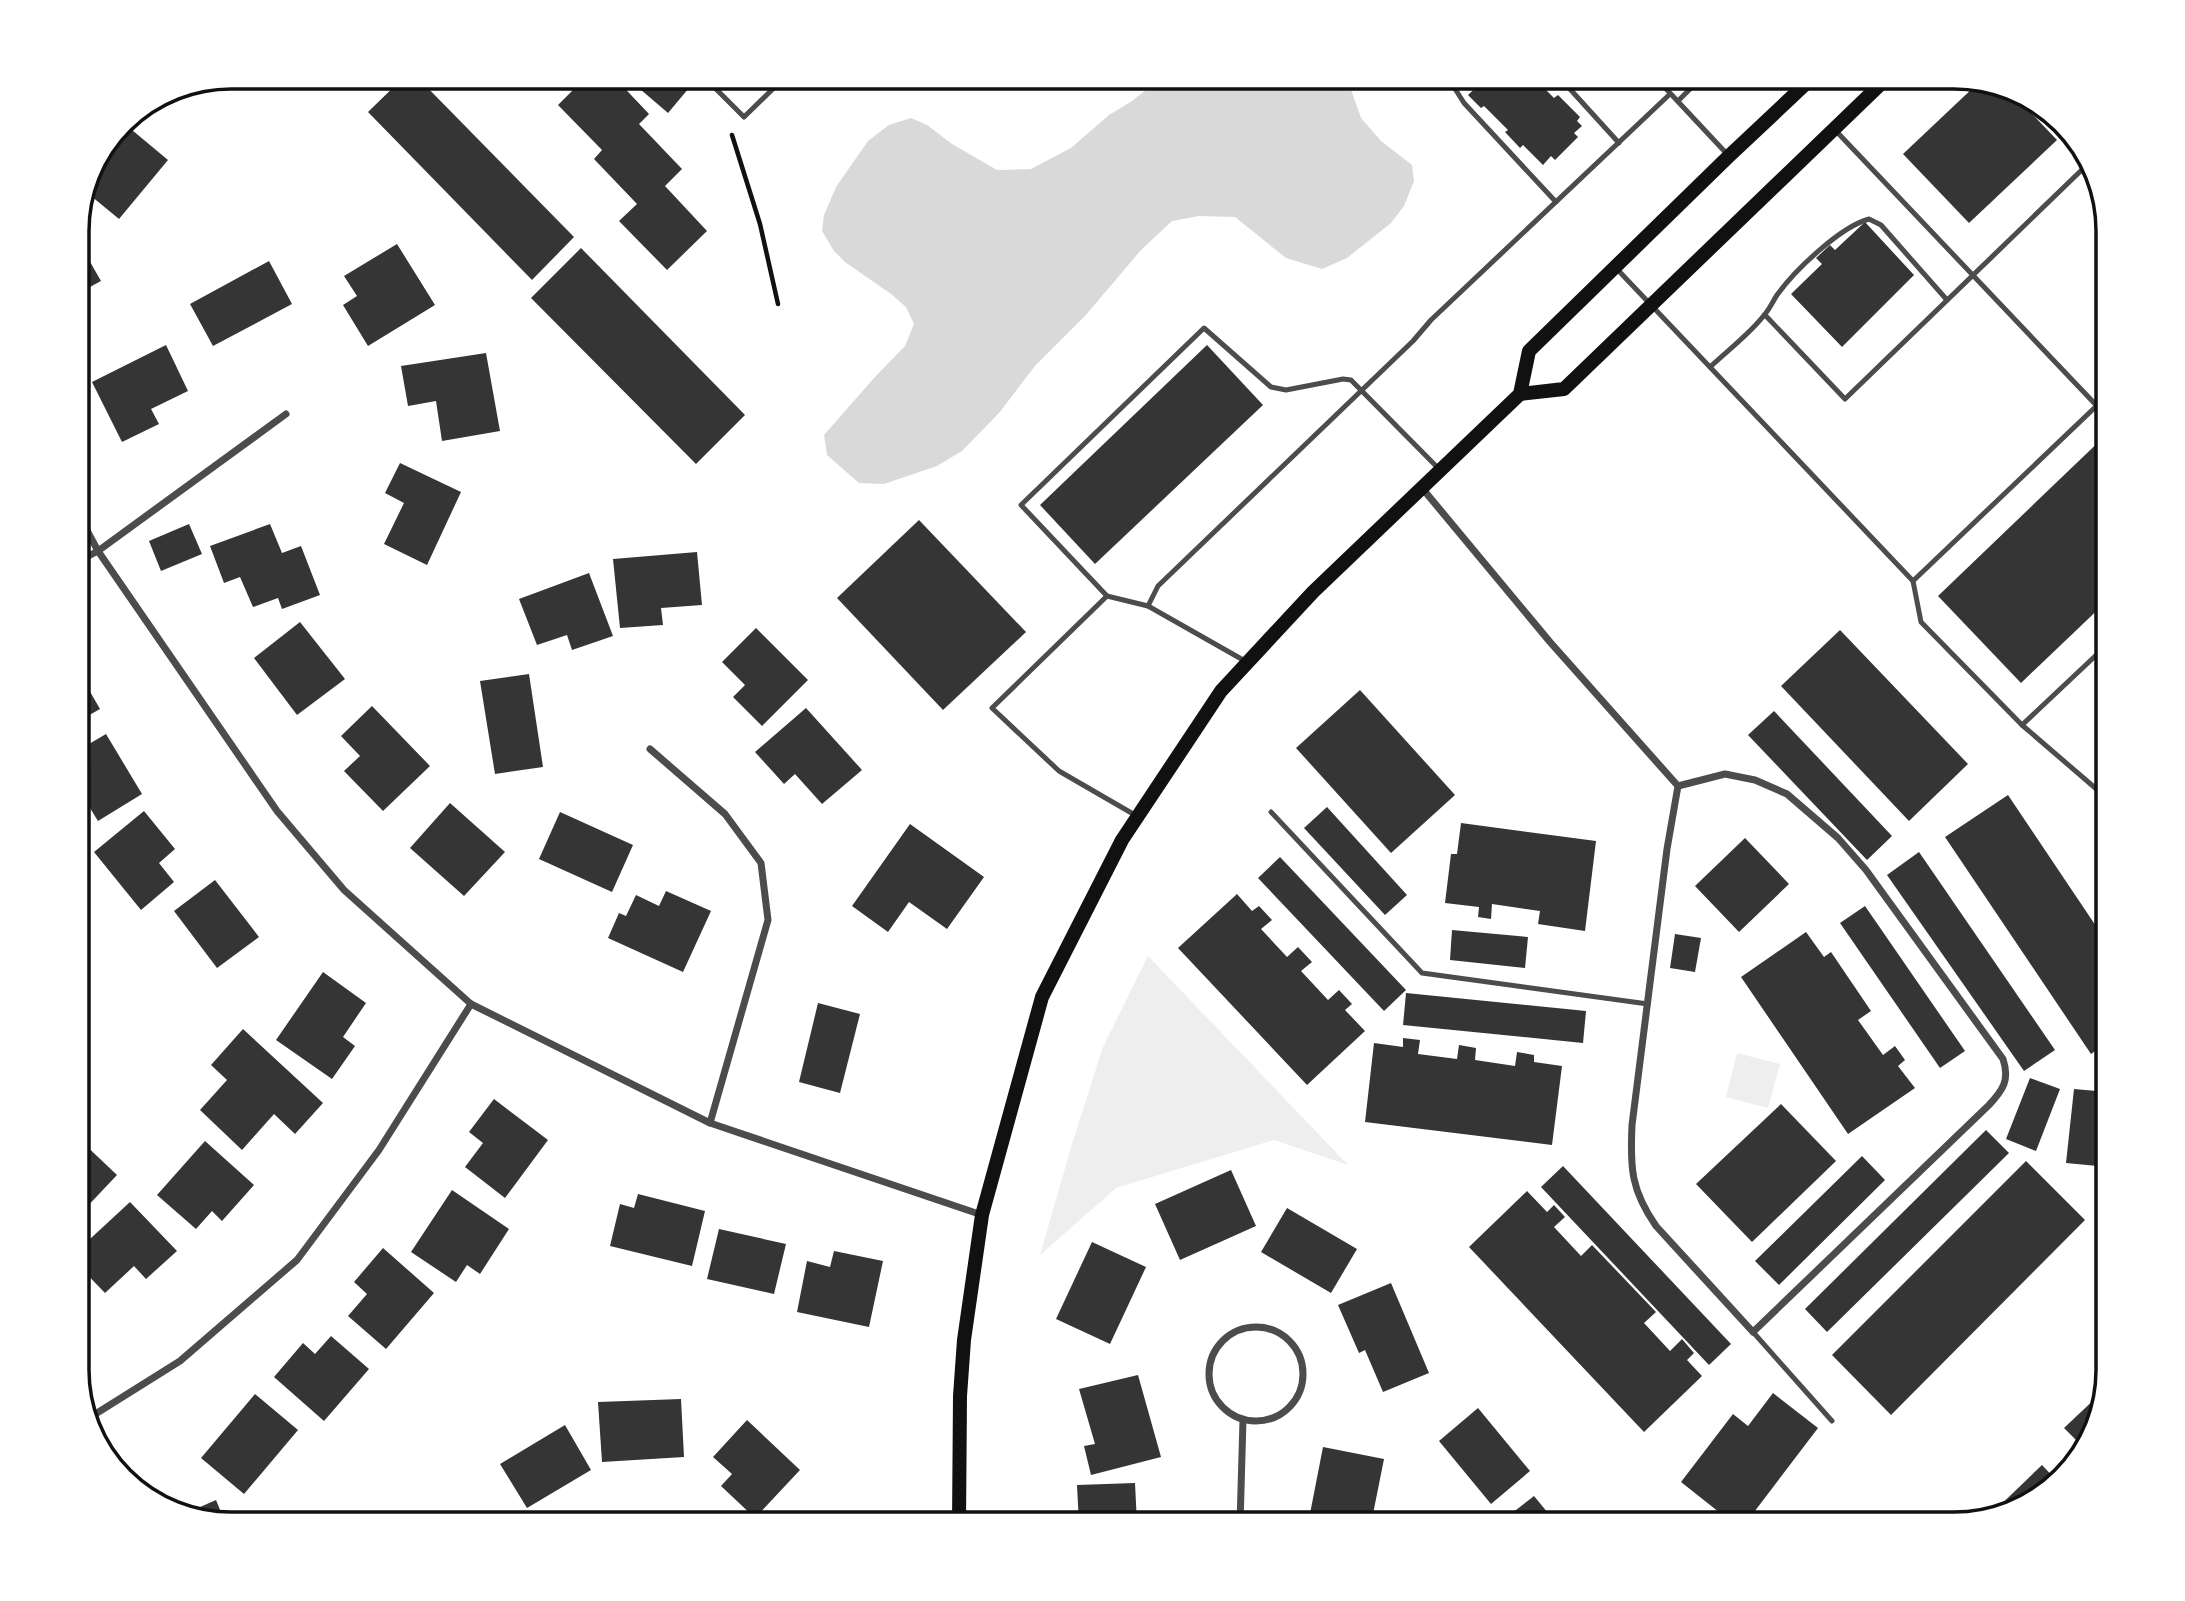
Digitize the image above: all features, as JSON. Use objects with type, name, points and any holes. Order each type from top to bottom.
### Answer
[{"type":"main road","points":[[959,1512],[960,1396],[964,1340],[982,1214],[1042,997],[1122,839],[1221,691],[1312,592],[1520,394],[1528,351],[1800,89]]},
{"type":"main road","points":[[1520,394],[1564,389],[1875,89]]},
{"type":"street","points":[[90,555],[286,414]]},
{"type":"street","points":[[1422,488],[1550,642],[1678,786],[1632,1125],[1631,1170],[1635,1190],[1656,1226],[1753,1332],[1989,1105],[2005,1084],[2007,1070],[1996,1048],[1866,870],[1838,838],[1787,794],[1755,780],[1725,774],[1678,786]]},
{"type":"street","points":[[90,536],[277,811],[344,890],[471,1004],[710,1123],[982,1214]]},
{"type":"street","points":[[650,749],[725,814],[761,863],[768,920],[710,1123]]},
{"type":"street","points":[[96,1413],[180,1361],[297,1260],[379,1150],[471,1004]]},
{"type":"street","points":[[1248,1327],[1264,1327],[1279,1332],[1299,1354],[1303,1369],[1302,1385],[1287,1410],[1273,1418],[1243,1420],[1229,1413],[1217,1402],[1211,1388],[1210,1364],[1221,1343],[1233,1333],[1248,1327]]},
{"type":"street","points":[[1240,1512],[1243,1420]]},
{"type":"lane","points":[[716,89],[744,117],[773,89]]},
{"type":"lane","points":[[1455,89],[1464,103],[1556,202]]},
{"type":"lane","points":[[1570,89],[1619,143]]},
{"type":"lane","points":[[1666,89],[1729,156]]},
{"type":"lane","points":[[1678,101],[1690,89]]},
{"type":"lane","points":[[1148,606],[1158,586],[1413,341],[1431,320],[1670,93]]},
{"type":"lane","points":[[1834,128],[2096,404]]},
{"type":"lane","points":[[1765,315],[1845,399],[2082,170]]},
{"type":"lane","points":[[1710,367],[1765,315],[1778,293],[1805,265],[1841,232],[1869,219],[1881,225],[1947,300]]},
{"type":"lane","points":[[1615,267],[1913,581],[1921,622],[2022,725],[2096,789]]},
{"type":"lane","points":[[1247,663],[1148,606],[1107,596],[1021,505],[1204,328],[1271,387],[1286,390],[1343,379],[1351,380],[1441,471]]},
{"type":"lane","points":[[1913,581],[2096,406]]},
{"type":"lane","points":[[1107,596],[992,708],[1059,771],[1138,816]]},
{"type":"lane","points":[[2022,725],[2096,655]]},
{"type":"lane","points":[[1271,813],[1422,973],[1648,1004]]},
{"type":"lane","points":[[1753,1332],[1832,1421]]},
{"type":"path","points":[[720,93],[760,223],[778,304]]},
{"type":"shaded area","points":[[1147,89],[1351,89],[1361,118],[1381,141],[1412,165],[1414,181],[1404,206],[1391,223],[1347,258],[1322,269],[1286,258],[1235,217],[1199,216],[1172,221],[1141,250],[1085,316],[1035,366],[999,413],[962,451],[937,466],[884,484],[859,483],[827,455],[824,435],[905,346],[914,324],[906,307],[845,262],[834,251],[822,231],[824,215],[836,187],[868,141],[889,125],[911,118],[927,125],[952,144],[997,170],[1031,169],[1071,148],[1109,115]]},
{"type":"shaded area","points":[[1148,956],[1348,1165],[1274,1140],[1116,1188],[1040,1255],[1103,1047]]},
{"type":"shaded area","points":[[1737,1053],[1780,1064],[1768,1108],[1726,1097]]},
{"type":"building","points":[[392,89],[429,89],[574,237],[532,280],[368,112]]},
{"type":"building","points":[[574,89],[625,89],[649,114],[639,124],[682,169],[665,186],[707,231],[667,270],[619,221],[637,204],[594,159],[602,150],[558,105]]},
{"type":"building","points":[[640,89],[688,89],[668,113]]},
{"type":"building","points":[[1474,89],[1545,89],[1554,98],[1558,95],[1580,117],[1577,121],[1582,126],[1574,133],[1578,137],[1555,160],[1551,156],[1543,165],[1523,145],[1520,148],[1505,132],[1508,130],[1484,106],[1481,108],[1468,95]]},
{"type":"building","points":[[1970,91],[1999,97],[2025,108],[2057,140],[1969,223],[1903,154]]},
{"type":"building","points":[[132,130],[168,160],[119,219],[93,198],[112,154]]},
{"type":"building","points":[[1865,222],[1914,275],[1842,347],[1791,294],[1822,264],[1816,258],[1830,245],[1835,250]]},
{"type":"building","points":[[397,244],[435,305],[368,346],[343,305],[357,296],[344,276]]},
{"type":"building","points":[[581,248],[745,415],[696,464],[531,298]]},
{"type":"building","points":[[269,261],[292,304],[213,346],[190,304]]},
{"type":"building","points":[[90,262],[101,281],[90,287]]},
{"type":"building","points":[[166,345],[188,391],[151,409],[159,424],[122,442],[92,382]]},
{"type":"building","points":[[1207,345],[1263,405],[1095,564],[1040,505]]},
{"type":"building","points":[[486,353],[500,431],[442,441],[436,401],[408,406],[401,366]]},
{"type":"building","points":[[2096,445],[2096,611],[2021,683],[1938,596]]},
{"type":"building","points":[[400,463],[461,492],[427,565],[384,544],[404,503],[385,493]]},
{"type":"building","points":[[919,520],[1026,632],[943,710],[837,598]]},
{"type":"building","points":[[189,524],[202,554],[161,571],[149,541]]},
{"type":"building","points":[[270,524],[282,553],[301,546],[320,595],[282,609],[278,598],[253,607],[240,577],[224,583],[210,546]]},
{"type":"building","points":[[697,552],[702,605],[661,608],[663,625],[620,628],[613,559]]},
{"type":"building","points":[[589,573],[613,636],[572,650],[567,635],[537,645],[519,599]]},
{"type":"building","points":[[300,622],[345,679],[297,715],[254,658]]},
{"type":"building","points":[[756,628],[808,680],[762,726],[733,697],[745,685],[722,662]]},
{"type":"building","points":[[1840,630],[1968,764],[1909,821],[1781,686]]},
{"type":"building","points":[[529,674],[543,767],[495,774],[480,681]]},
{"type":"building","points":[[1360,690],[1455,795],[1391,853],[1296,748]]},
{"type":"building","points":[[90,692],[100,709],[90,715]]},
{"type":"building","points":[[372,706],[430,766],[383,811],[344,771],[360,756],[341,736]]},
{"type":"building","points":[[806,708],[862,770],[822,804],[795,774],[784,784],[755,752]]},
{"type":"building","points":[[1774,711],[1892,836],[1867,860],[1748,735]]},
{"type":"building","points":[[106,734],[142,794],[98,821],[90,808],[90,743]]},
{"type":"building","points":[[2008,795],[2096,926],[2096,1050],[2091,1054],[1945,837]]},
{"type":"building","points":[[450,803],[505,852],[464,896],[410,848]]},
{"type":"building","points":[[1327,807],[1407,895],[1385,915],[1304,828]]},
{"type":"building","points":[[144,811],[175,849],[159,863],[174,882],[141,910],[94,852]]},
{"type":"building","points":[[560,812],[633,845],[612,892],[539,859]]},
{"type":"building","points":[[1461,823],[1596,841],[1585,931],[1538,924],[1540,911],[1492,904],[1491,919],[1478,917],[1479,907],[1445,903],[1451,854],[1457,854]]},
{"type":"building","points":[[910,824],[984,877],[947,929],[909,902],[888,932],[852,906]]},
{"type":"building","points":[[1745,838],[1789,884],[1739,932],[1695,886]]},
{"type":"building","points":[[1919,852],[2055,1050],[2024,1071],[1887,875]]},
{"type":"building","points":[[1280,857],[1406,990],[1384,1011],[1258,878]]},
{"type":"building","points":[[215,880],[259,937],[217,968],[174,911]]},
{"type":"building","points":[[666,891],[711,911],[683,972],[608,938],[619,913],[626,916],[636,895],[659,906]]},
{"type":"building","points":[[1237,894],[1252,911],[1259,906],[1272,920],[1261,929],[1287,957],[1298,947],[1312,962],[1301,971],[1328,1000],[1339,990],[1352,1004],[1345,1010],[1365,1031],[1307,1085],[1178,948]]},
{"type":"building","points":[[1865,906],[1965,1051],[1940,1068],[1840,923]]},
{"type":"building","points":[[1452,930],[1528,937],[1525,968],[1450,960]]},
{"type":"building","points":[[1806,932],[1824,957],[1831,952],[1871,1011],[1858,1020],[1883,1055],[1895,1046],[1905,1060],[1898,1066],[1915,1088],[1848,1134],[1741,977]]},
{"type":"building","points":[[1675,934],[1701,938],[1695,972],[1670,968]]},
{"type":"building","points":[[323,972],[366,1003],[343,1037],[355,1046],[332,1079],[276,1040]]},
{"type":"building","points":[[1406,993],[1586,1011],[1583,1043],[1403,1025]]},
{"type":"building","points":[[818,1003],[860,1014],[840,1093],[799,1082]]},
{"type":"building","points":[[243,1029],[323,1103],[295,1134],[274,1114],[242,1150],[200,1110],[227,1080],[211,1065]]},
{"type":"building","points":[[1403,1038],[1420,1040],[1418,1054],[1457,1059],[1459,1045],[1476,1048],[1475,1060],[1515,1066],[1517,1052],[1534,1055],[1534,1062],[1562,1066],[1552,1145],[1365,1122],[1374,1043],[1403,1047]]},
{"type":"building","points":[[2030,1078],[2060,1089],[2036,1151],[2006,1139]]},
{"type":"building","points":[[2074,1089],[2096,1091],[2096,1166],[2066,1163]]},
{"type":"building","points":[[494,1099],[548,1140],[505,1198],[465,1167],[483,1143],[469,1132]]},
{"type":"building","points":[[1781,1104],[1836,1161],[1752,1242],[1696,1184]]},
{"type":"building","points":[[1986,1130],[2009,1153],[1827,1332],[1805,1309]]},
{"type":"building","points":[[205,1141],[254,1185],[222,1221],[212,1211],[196,1229],[157,1195]]},
{"type":"building","points":[[90,1149],[117,1175],[90,1204]]},
{"type":"building","points":[[1862,1156],[1885,1180],[1779,1285],[1755,1261]]},
{"type":"building","points":[[2026,1161],[2085,1220],[1891,1415],[1832,1355]]},
{"type":"building","points":[[1563,1166],[1731,1344],[1709,1365],[1541,1187]]},
{"type":"building","points":[[1231,1170],[1256,1226],[1180,1260],[1155,1204]]},
{"type":"building","points":[[452,1190],[509,1229],[480,1274],[467,1265],[456,1282],[411,1252]]},
{"type":"building","points":[[1527,1191],[1547,1212],[1554,1205],[1565,1217],[1554,1227],[1581,1256],[1592,1245],[1656,1312],[1644,1323],[1670,1351],[1682,1339],[1694,1353],[1687,1360],[1702,1376],[1644,1432],[1469,1247]]},
{"type":"building","points":[[638,1194],[705,1211],[692,1266],[610,1246],[620,1204],[634,1208]]},
{"type":"building","points":[[130,1202],[177,1251],[146,1279],[134,1266],[105,1293],[90,1277],[90,1239]]},
{"type":"building","points":[[1287,1208],[1357,1249],[1331,1293],[1261,1252]]},
{"type":"building","points":[[719,1229],[786,1244],[774,1294],[707,1279]]},
{"type":"building","points":[[1092,1242],[1146,1267],[1110,1344],[1056,1319]]},
{"type":"building","points":[[383,1248],[434,1293],[386,1349],[348,1316],[367,1294],[354,1282]]},
{"type":"building","points":[[834,1251],[883,1261],[869,1327],[797,1312],[807,1261],[830,1267]]},
{"type":"building","points":[[1391,1283],[1429,1373],[1383,1392],[1365,1350],[1359,1353],[1338,1305]]},
{"type":"building","points":[[331,1336],[369,1369],[324,1421],[274,1377],[303,1343],[315,1354]]},
{"type":"building","points":[[1138,1375],[1161,1457],[1091,1475],[1084,1446],[1095,1444],[1079,1389]]},
{"type":"building","points":[[1773,1393],[1818,1428],[1754,1512],[1719,1512],[1681,1482],[1733,1414],[1748,1426]]},
{"type":"building","points":[[255,1394],[298,1430],[244,1494],[201,1458]]},
{"type":"building","points":[[681,1399],[684,1457],[602,1462],[598,1402]]},
{"type":"building","points":[[2092,1402],[2076,1440],[2064,1428]]},
{"type":"building","points":[[1478,1408],[1530,1471],[1491,1504],[1439,1441]]},
{"type":"building","points":[[747,1420],[800,1470],[761,1512],[749,1512],[721,1486],[732,1474],[713,1457]]},
{"type":"building","points":[[565,1425],[591,1470],[527,1508],[500,1464]]},
{"type":"building","points":[[1323,1447],[1384,1459],[1373,1512],[1310,1512]]},
{"type":"building","points":[[2042,1465],[2050,1473],[2033,1488],[2003,1502]]},
{"type":"building","points":[[1135,1483],[1136,1512],[1078,1512],[1077,1485]]},
{"type":"building","points":[[1534,1496],[1547,1512],[1513,1512]]},
{"type":"building","points":[[216,1500],[220,1511],[204,1509],[199,1508]]}]
